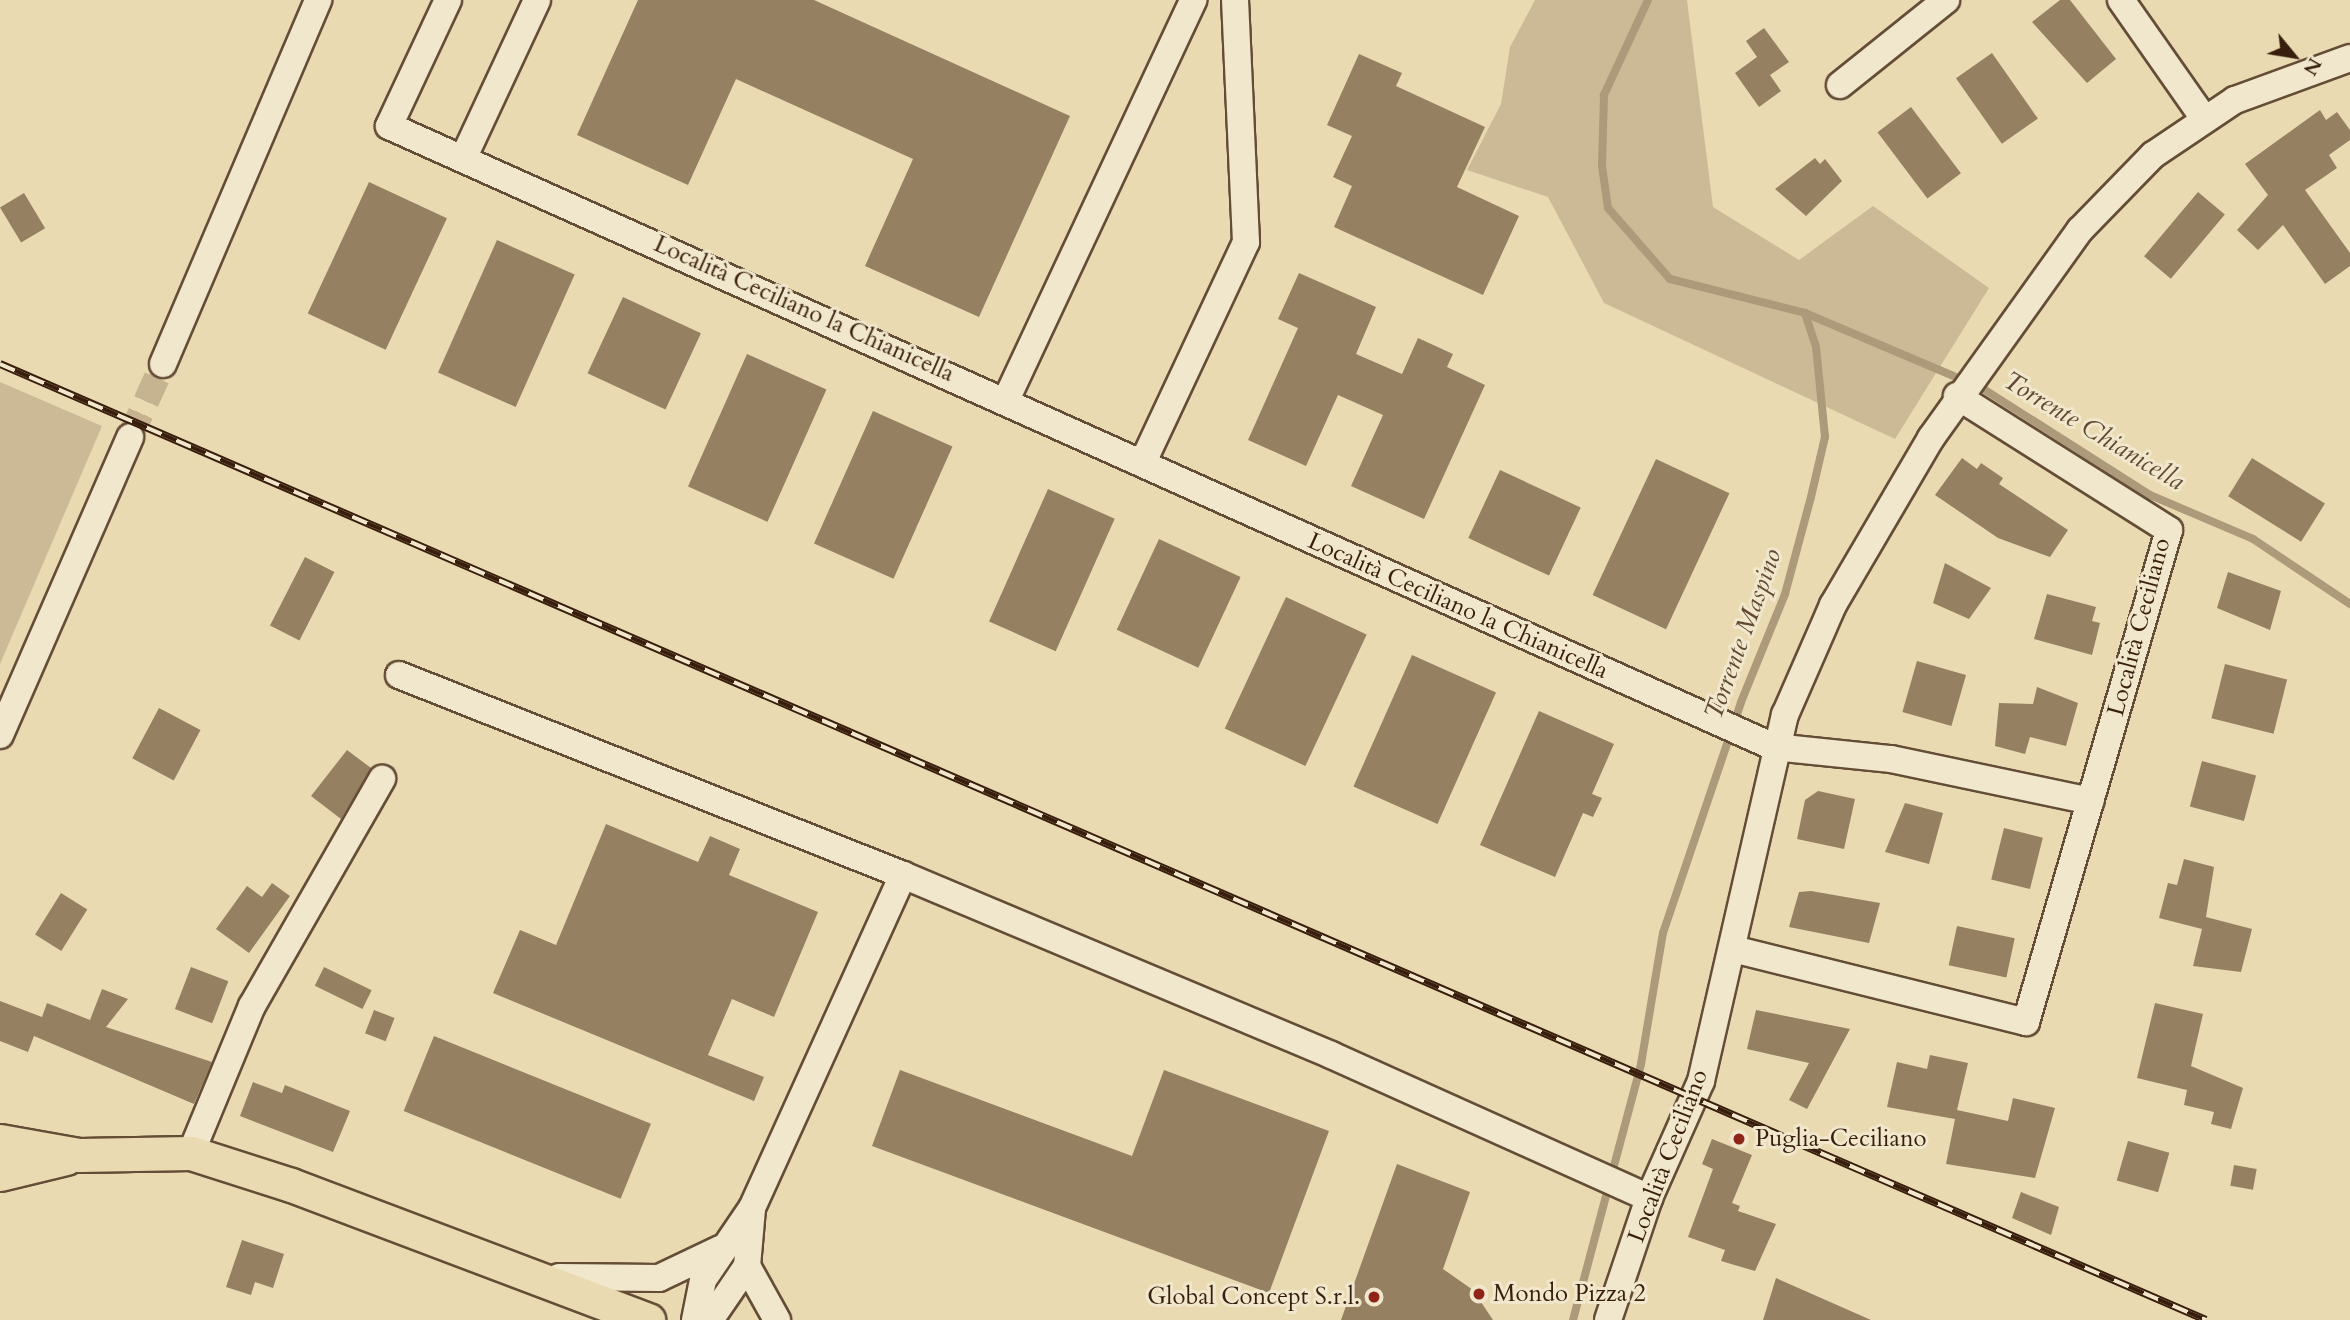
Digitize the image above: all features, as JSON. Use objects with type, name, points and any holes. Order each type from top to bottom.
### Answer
[{"type":"main road","points":[[0,1141],[79,1155],[191,1153],[291,1185],[648,1320]]},
{"type":"main road","points":[[0,1174],[79,1155]]},
{"type":"street","points":[[163,364],[318,0]]},
{"type":"street","name":"Località Ceciliano la Chianicella","points":[[448,0],[389,126],[1006,400],[1774,747]]},
{"type":"street","points":[[463,159],[537,0]]},
{"type":"street","points":[[1006,400],[1193,0]]},
{"type":"street","points":[[1143,462],[1246,242],[1235,0]]},
{"type":"street","points":[[1840,85],[1946,0]]},
{"type":"street","points":[[2121,0],[2203,117]]},
{"type":"street","name":"Località Ceciliano","points":[[1608,1320],[1649,1198],[1698,1089],[1733,949],[1774,747],[1819,633],[1957,396],[2098,210],[2153,155],[2203,117],[2317,65],[2350,58]]},
{"type":"street","name":"Località Ceciliano","points":[[1733,949],[2026,1021],[2169,530],[1957,396]]},
{"type":"street","points":[[0,734],[130,437]]},
{"type":"street","points":[[399,675],[903,875],[1331,1055],[1649,1198]]},
{"type":"street","points":[[1774,747],[1901,760],[2091,802]]},
{"type":"street","points":[[191,1153],[251,1006],[382,779]]},
{"type":"street","points":[[695,1320],[703,1280],[752,1208],[903,875]]},
{"type":"street","points":[[710,1320],[747,1266],[752,1208]]},
{"type":"street","points":[[520,1273],[640,1281],[678,1273],[724,1247]]},
{"type":"street","points":[[747,1266],[777,1320]]},
{"type":"shaded area","points":[[1535,0],[1687,0],[1713,207],[1799,260],[1873,206],[1989,288],[1895,439],[1604,303],[1548,197],[1467,170],[1501,104],[1510,47]]},
{"type":"shaded area","points":[[0,382],[102,426],[0,664]]},
{"type":"building","points":[[638,0],[814,0],[1070,116],[979,317],[865,266],[913,159],[736,79],[688,185],[577,135]]},
{"type":"building","points":[[2060,0],[2070,0],[2116,59],[2087,83],[2032,22]]},
{"type":"building","points":[[1764,28],[1789,62],[1770,75],[1781,91],[1759,107],[1735,73],[1757,57],[1746,41]]},
{"type":"building","points":[[1992,53],[2038,119],[2002,144],[1956,78]]},
{"type":"building","points":[[1359,54],[1402,73],[1396,86],[1485,127],[1457,187],[1519,216],[1483,295],[1334,227],[1352,186],[1333,177],[1352,136],[1327,125]]},
{"type":"building","points":[[1911,107],[1961,173],[1927,199],[1877,132]]},
{"type":"building","points":[[2320,110],[2326,120],[2337,112],[2350,130],[2350,140],[2329,155],[2337,168],[2305,190],[2350,253],[2350,266],[2325,284],[2283,225],[2258,250],[2237,230],[2268,195],[2245,164]]},
{"type":"building","points":[[1815,158],[1820,164],[1825,159],[1842,181],[1806,216],[1775,189]]},
{"type":"building","points":[[369,182],[447,218],[386,350],[308,313]]},
{"type":"building","points":[[2198,192],[2225,214],[2171,279],[2144,256]]},
{"type":"building","points":[[24,193],[45,228],[21,243],[0,207]]},
{"type":"building","points":[[497,240],[575,275],[516,407],[438,372]]},
{"type":"building","points":[[1299,273],[1376,307],[1356,354],[1402,374],[1418,338],[1453,354],[1447,367],[1485,385],[1424,519],[1351,486],[1383,415],[1338,395],[1306,466],[1248,440],[1298,328],[1278,319]]},
{"type":"building","points":[[623,297],[701,333],[665,409],[588,373]]},
{"type":"building","points":[[747,354],[826,389],[768,522],[688,486]]},
{"type":"building","points":[[873,411],[952,446],[894,579],[814,543]]},
{"type":"building","points":[[1962,458],[1977,469],[1981,463],[2003,478],[1999,484],[2068,530],[2050,557],[1998,538],[1935,495]]},
{"type":"building","points":[[2252,458],[2325,504],[2301,542],[2228,496]]},
{"type":"building","points":[[1656,459],[1729,493],[1666,629],[1593,595]]},
{"type":"building","points":[[1500,470],[1581,508],[1549,576],[1468,538]]},
{"type":"building","points":[[1048,489],[1115,519],[1056,651],[989,621]]},
{"type":"building","points":[[1159,539],[1241,577],[1198,668],[1117,630]]},
{"type":"building","points":[[305,557],[334,572],[299,641],[270,626]]},
{"type":"building","points":[[1945,563],[1991,588],[1969,619],[1933,603]]},
{"type":"building","points":[[2228,572],[2281,591],[2270,630],[2217,608]]},
{"type":"building","points":[[2047,594],[2096,607],[2092,621],[2100,623],[2092,655],[2034,639]]},
{"type":"building","points":[[1286,597],[1367,635],[1305,766],[1225,728]]},
{"type":"building","points":[[1412,655],[1496,692],[1437,824],[1353,787]]},
{"type":"building","points":[[1917,661],[1966,675],[1951,726],[1902,712]]},
{"type":"building","points":[[2225,664],[2287,679],[2274,734],[2211,718]]},
{"type":"building","points":[[2037,687],[2078,703],[2066,746],[2030,737],[2025,754],[1995,746],[1999,703],[2033,704]]},
{"type":"building","points":[[159,708],[200,730],[174,780],[132,758]]},
{"type":"building","points":[[1539,711],[1614,744],[1592,794],[1602,798],[1593,817],[1583,813],[1555,877],[1480,845]]},
{"type":"building","points":[[347,750],[371,768],[341,819],[311,796]]},
{"type":"building","points":[[2202,761],[2256,775],[2244,821],[2190,806]]},
{"type":"building","points":[[1818,791],[1855,799],[1844,849],[1797,839],[1805,800]]},
{"type":"building","points":[[1905,803],[1943,813],[1929,864],[1885,852]]},
{"type":"building","points":[[606,824],[698,862],[710,836],[740,849],[729,875],[818,912],[774,1017],[732,999],[708,1055],[764,1077],[754,1101],[493,993],[520,930],[556,945]]},
{"type":"building","points":[[2004,828],[2043,838],[2030,889],[1991,879]]},
{"type":"building","points":[[2184,859],[2214,867],[2206,917],[2252,929],[2241,972],[2193,966],[2202,929],[2159,918],[2168,883],[2177,885]]},
{"type":"building","points":[[272,883],[290,896],[249,953],[216,929],[247,886],[262,897]]},
{"type":"building","points":[[1811,891],[1880,903],[1869,943],[1789,927],[1799,892]]},
{"type":"building","points":[[61,893],[87,909],[61,951],[35,935]]},
{"type":"building","points":[[1957,926],[2015,938],[2006,977],[1949,965]]},
{"type":"building","points":[[191,967],[228,981],[212,1023],[175,1009]]},
{"type":"building","points":[[324,967],[372,990],[362,1009],[315,986]]},
{"type":"building","points":[[102,989],[128,999],[106,1027],[212,1062],[194,1104],[34,1036],[28,1052],[0,1041],[0,1001],[42,1017],[47,1003],[90,1020]]},
{"type":"building","points":[[2155,1003],[2203,1014],[2191,1066],[2243,1088],[2231,1129],[2211,1124],[2214,1112],[2184,1105],[2187,1090],[2137,1078]]},
{"type":"building","points":[[374,1010],[395,1018],[386,1041],[365,1033]]},
{"type":"building","points":[[1756,1010],[1850,1029],[1807,1109],[1789,1100],[1809,1063],[1747,1049]]},
{"type":"building","points":[[434,1036],[651,1124],[621,1199],[404,1111]]},
{"type":"building","points":[[1930,1055],[1968,1063],[1957,1110],[2008,1121],[2013,1098],[2055,1108],[2035,1178],[1946,1164],[1955,1119],[1887,1107],[1897,1062],[1927,1069]]},
{"type":"building","points":[[900,1070],[1132,1156],[1164,1070],[1329,1131],[1269,1293],[872,1146]]},
{"type":"building","points":[[253,1082],[282,1093],[285,1085],[350,1111],[333,1152],[240,1116]]},
{"type":"building","points":[[1712,1139],[1752,1155],[1732,1203],[1740,1206],[1738,1211],[1776,1224],[1755,1271],[1721,1261],[1725,1250],[1688,1237],[1713,1169],[1702,1164]]},
{"type":"building","points":[[2128,1141],[2169,1153],[2158,1192],[2117,1180]]},
{"type":"building","points":[[1397,1164],[1470,1192],[1443,1269],[1473,1290],[1493,1320],[1341,1320]]},
{"type":"building","points":[[2234,1165],[2257,1169],[2253,1190],[2230,1186]]},
{"type":"building","points":[[2021,1192],[2059,1207],[2051,1235],[2012,1218]]},
{"type":"building","points":[[242,1240],[284,1254],[273,1288],[255,1282],[251,1295],[226,1287]]},
{"type":"building","points":[[1776,1278],[1871,1320],[1763,1320]]},
{"type":"waterway","name":"Torrente Chianicella","points":[[1648,0],[1604,95],[1602,166],[1608,208],[1670,279],[1805,313],[1982,388],[2150,495],[2253,539],[2350,604]]},
{"type":"waterway","name":"Torrente Maspino","points":[[1573,1320],[1641,1064],[1663,933],[1741,702],[1785,594],[1825,437],[1816,347],[1805,313]]},
{"type":"tunnel","points":[[130,437],[163,364]]},
{"type":"railway","points":[[0,364],[2206,1320]]},
{"type":"place","name":"Puglia-Ceciliano","points":[[1739,1139]]},
{"type":"place","name":"Mondo Pizza 2","points":[[1479,1294]]},
{"type":"place","name":"Global Concept S.r.l.","points":[[1374,1297]]}]
